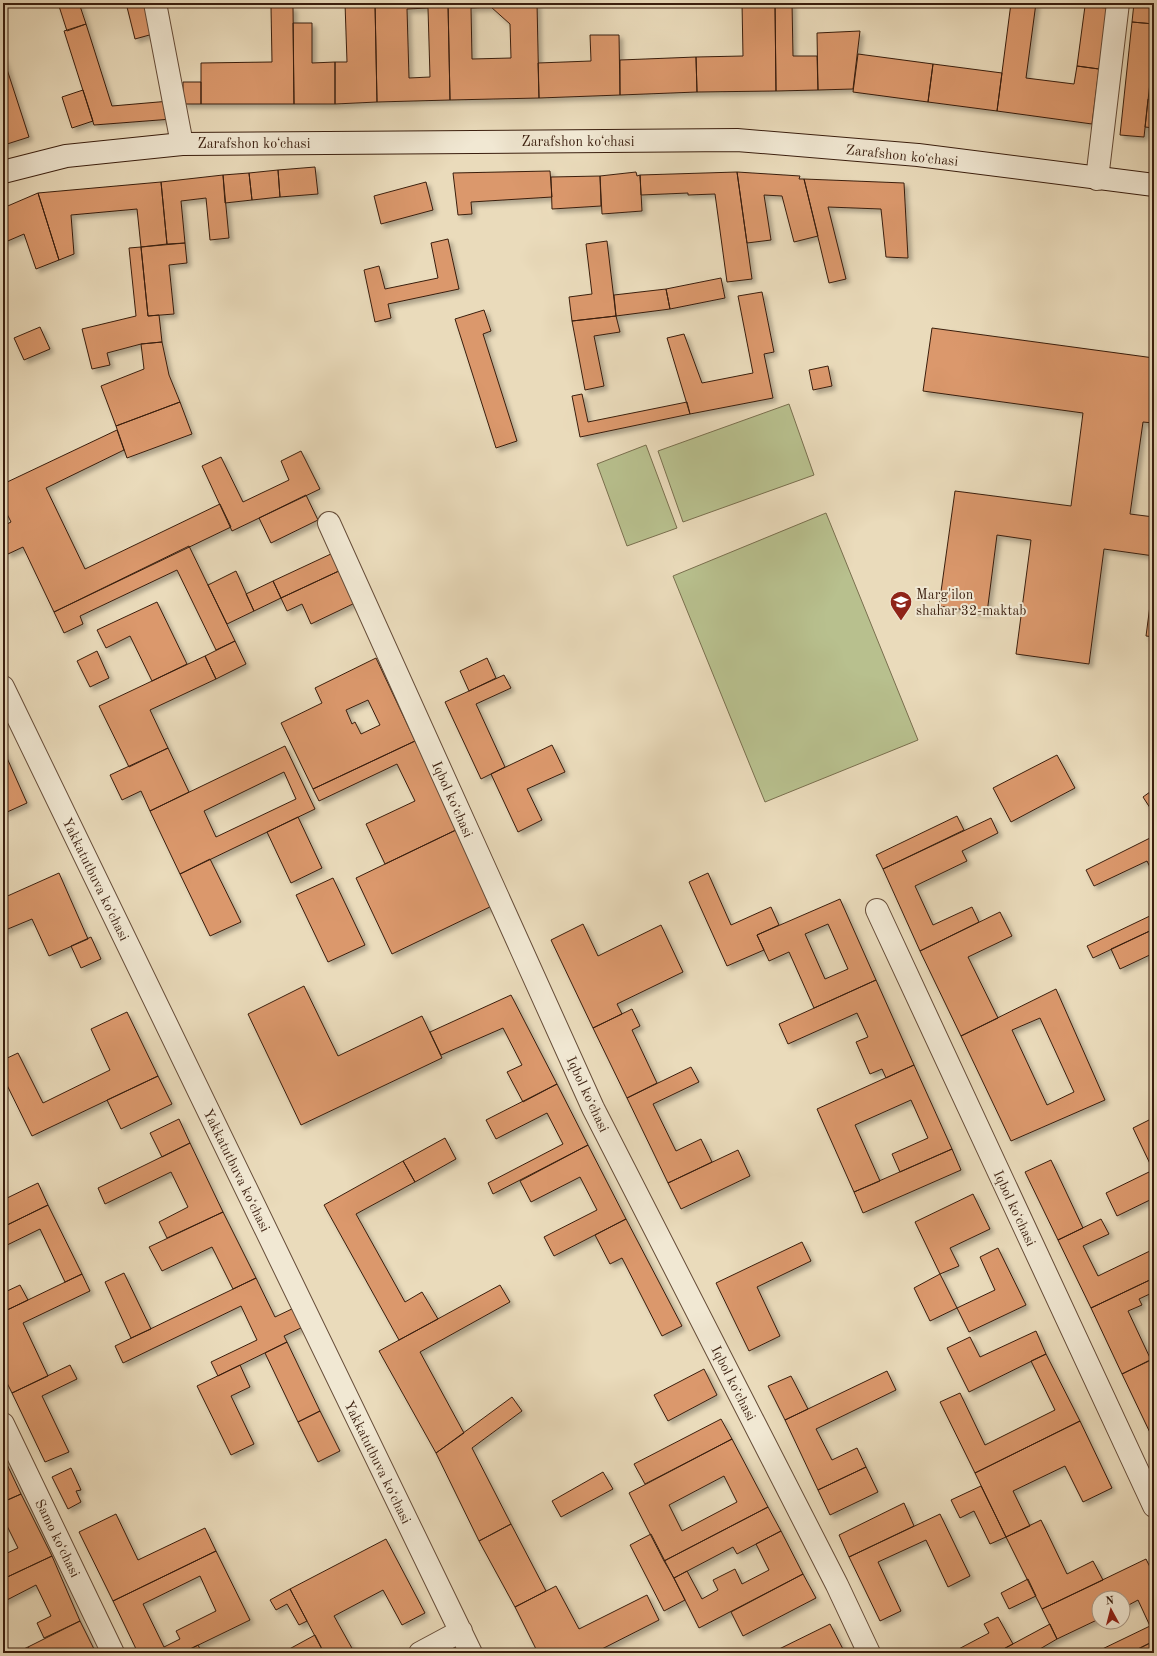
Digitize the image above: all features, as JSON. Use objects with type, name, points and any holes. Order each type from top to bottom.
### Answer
[{"type":"street","points":[[155,3],[182,144]]},
{"type":"street","points":[[1097,179],[1118,3]]},
{"type":"street","name":"Zarafshon koʻchasi","points":[[3,172],[66,156],[182,144],[737,140],[918,155],[1097,179],[1154,185]]},
{"type":"street","name":"Iqbol koʻchasi","points":[[329,523],[593,1108],[837,1585],[869,1653]]},
{"type":"street","name":"Yakkatutbuva koʻchasi","points":[[3,687],[472,1653]]},
{"type":"street","name":"Iqbol koʻchasi","points":[[876,910],[1154,1506]]},
{"type":"street","name":"Samo koʻchasi","points":[[3,1424],[113,1653]]},
{"type":"street","points":[[420,1653],[461,1631]]},
{"type":"green space","points":[[789,404],[814,475],[683,522],[658,451]]},
{"type":"green space","points":[[646,445],[677,528],[627,546],[597,464]]},
{"type":"green space","points":[[826,513],[918,740],[765,802],[673,576]]},
{"type":"building","points":[[58,3],[79,3],[86,24],[67,31]]},
{"type":"building","points":[[126,3],[145,3],[153,34],[135,39]]},
{"type":"building","points":[[345,3],[375,3],[377,102],[335,104],[335,62],[347,62]]},
{"type":"building","points":[[375,3],[448,3],[450,100],[377,102]],"holes":[[[428,8],[430,77],[409,78],[407,9]]]},
{"type":"building","points":[[448,3],[537,3],[539,98],[450,100]],"holes":[[[491,7],[510,24],[511,58],[472,59],[471,8]]]},
{"type":"building","points":[[742,3],[775,3],[776,91],[697,92],[696,57],[743,56]]},
{"type":"building","points":[[775,3],[792,3],[793,56],[817,56],[818,90],[776,91]]},
{"type":"building","points":[[1011,3],[1036,3],[1026,78],[1074,84],[1077,66],[1099,69],[1092,124],[997,111]]},
{"type":"building","points":[[1134,3],[1154,3],[1154,24],[1132,22]]},
{"type":"building","points":[[1085,6],[1107,8],[1099,69],[1077,66]]},
{"type":"building","points":[[271,7],[293,7],[294,104],[201,104],[201,63],[272,62]]},
{"type":"building","points":[[1132,22],[1154,24],[1154,46],[1144,137],[1120,135]]},
{"type":"building","points":[[293,23],[312,23],[312,63],[335,62],[335,104],[294,104]]},
{"type":"building","points":[[86,24],[112,106],[170,101],[172,119],[94,125],[64,31]]},
{"type":"building","points":[[860,31],[853,89],[818,90],[817,33]]},
{"type":"building","points":[[590,35],[619,35],[620,95],[539,98],[538,63],[591,61]]},
{"type":"building","points":[[858,54],[933,64],[928,102],[853,92]]},
{"type":"building","points":[[3,57],[29,137],[4,145],[3,143]]},
{"type":"building","points":[[696,57],[697,92],[620,95],[620,60]]},
{"type":"building","points":[[933,64],[1002,73],[997,111],[928,102]]},
{"type":"building","points":[[183,82],[201,82],[201,104],[183,104]]},
{"type":"building","points":[[83,90],[93,121],[72,128],[62,97]]},
{"type":"building","points":[[1148,99],[1154,100],[1154,128],[1145,127]]},
{"type":"building","points":[[315,167],[318,194],[280,197],[278,170]]},
{"type":"building","points":[[278,170],[280,197],[252,200],[249,173]]},
{"type":"building","points":[[550,171],[552,197],[471,202],[472,214],[458,215],[453,173]]},
{"type":"building","points":[[636,172],[637,176],[640,175],[642,211],[602,214],[600,176]]},
{"type":"building","points":[[737,172],[752,279],[727,282],[715,194],[688,195],[688,193],[641,195],[640,175]]},
{"type":"building","points":[[737,172],[800,176],[799,179],[804,179],[818,236],[794,242],[782,196],[764,195],[771,240],[747,243]]},
{"type":"building","points":[[249,173],[252,200],[225,203],[223,175]]},
{"type":"building","points":[[223,175],[229,238],[210,240],[206,198],[181,201],[185,243],[167,244],[161,182]]},
{"type":"building","points":[[600,176],[601,206],[552,209],[551,177]]},
{"type":"building","points":[[804,179],[904,183],[908,258],[886,257],[881,209],[828,207],[846,279],[829,283]]},
{"type":"building","points":[[161,182],[167,244],[141,247],[137,209],[71,215],[74,254],[59,260],[38,193]]},
{"type":"building","points":[[426,182],[433,210],[381,224],[374,196]]},
{"type":"building","points":[[38,193],[59,260],[36,269],[24,234],[3,243],[3,208]]},
{"type":"building","points":[[448,239],[459,289],[388,304],[391,318],[375,322],[364,270],[379,266],[385,289],[438,278],[431,243]]},
{"type":"building","points":[[607,241],[616,316],[572,321],[569,297],[592,294],[586,244]]},
{"type":"building","points":[[185,243],[187,263],[169,265],[174,314],[148,316],[141,247]]},
{"type":"building","points":[[141,247],[148,316],[159,315],[162,342],[141,344],[107,353],[110,365],[92,369],[82,329],[136,316],[129,248]]},
{"type":"building","points":[[721,278],[725,298],[670,309],[666,289]]},
{"type":"building","points":[[666,289],[670,309],[616,316],[614,295]]},
{"type":"building","points":[[762,292],[774,352],[764,354],[773,398],[690,414],[667,338],[684,334],[702,383],[753,373],[738,296]]},
{"type":"building","points":[[484,310],[491,331],[483,334],[517,441],[496,448],[455,319]]},
{"type":"building","points":[[616,316],[620,332],[594,336],[604,386],[585,390],[572,321]]},
{"type":"building","points":[[40,327],[50,349],[24,360],[14,338]]},
{"type":"building","points":[[932,328],[1154,358],[1154,423],[1143,422],[1130,514],[1154,517],[1154,556],[1104,549],[1089,664],[1016,654],[1031,540],[997,535],[987,613],[939,606],[955,491],[1071,506],[1083,413],[923,391]]},
{"type":"building","points":[[162,342],[169,375],[180,402],[116,426],[101,386],[144,369],[141,344]]},
{"type":"building","points":[[828,366],[832,386],[813,390],[809,370]]},
{"type":"building","points":[[582,394],[588,422],[687,402],[690,414],[580,437],[572,396]]},
{"type":"building","points":[[180,402],[192,434],[127,458],[116,426]]},
{"type":"building","points":[[117,430],[124,450],[46,488],[85,569],[220,504],[231,527],[54,612],[23,547],[8,554],[3,545],[3,526],[11,522],[3,506],[3,484]]},
{"type":"building","points":[[301,451],[320,489],[232,531],[202,466],[221,457],[243,502],[289,480],[281,461]]},
{"type":"building","points":[[306,495],[318,520],[271,543],[259,518]]},
{"type":"building","points":[[189,546],[235,641],[216,650],[177,570],[80,616],[83,624],[64,633],[54,612]]},
{"type":"building","points":[[333,553],[341,570],[281,598],[273,581]]},
{"type":"building","points":[[341,570],[357,602],[311,624],[302,604],[287,611],[281,598]]},
{"type":"building","points":[[236,571],[254,611],[227,624],[208,585]]},
{"type":"building","points":[[1154,575],[1154,637],[1146,636]]},
{"type":"building","points":[[273,581],[281,598],[254,611],[246,594]]},
{"type":"building","points":[[157,602],[187,664],[152,681],[130,636],[106,648],[97,630]]},
{"type":"building","points":[[235,641],[246,664],[216,679],[205,656]]},
{"type":"building","points":[[97,651],[109,678],[90,687],[77,661]]},
{"type":"building","points":[[205,656],[216,679],[150,710],[168,748],[129,767],[99,706]]},
{"type":"building","points":[[376,658],[415,741],[313,789],[281,723],[322,703],[315,688]],"holes":[[[368,700],[380,725],[361,734],[355,722],[352,724],[346,710]]]},
{"type":"building","points":[[487,658],[496,678],[469,691],[460,671]]},
{"type":"building","points":[[504,675],[511,688],[476,704],[505,767],[481,779],[445,702]]},
{"type":"building","points":[[415,741],[458,829],[385,864],[366,824],[415,801],[397,764],[319,801],[313,789]]},
{"type":"building","points":[[552,745],[565,772],[527,789],[542,820],[518,832],[491,774]]},
{"type":"building","points":[[285,746],[315,809],[180,874],[150,811]],"holes":[[[284,772],[296,799],[216,837],[204,811]]]},
{"type":"building","points":[[168,748],[189,792],[150,811],[141,791],[122,800],[110,775]]},
{"type":"building","points":[[3,749],[27,803],[5,813],[3,808]]},
{"type":"building","points":[[1057,755],[1075,788],[1011,822],[993,788]]},
{"type":"building","points":[[1154,789],[1154,814],[1143,797]]},
{"type":"building","points":[[957,816],[964,830],[883,869],[876,855]]},
{"type":"building","points":[[298,817],[322,868],[291,883],[267,832]]},
{"type":"building","points":[[991,818],[998,833],[962,851],[967,861],[915,886],[933,925],[972,907],[979,922],[920,951],[883,869]]},
{"type":"building","points":[[458,829],[494,905],[392,954],[356,878]]},
{"type":"building","points":[[1154,836],[1154,875],[1147,861],[1094,886],[1086,870]]},
{"type":"building","points":[[210,859],[241,922],[210,936],[180,874]]},
{"type":"building","points":[[59,873],[88,939],[49,956],[32,919],[3,931],[3,898]]},
{"type":"building","points":[[708,873],[731,925],[771,907],[779,925],[757,935],[764,950],[727,966],[689,882]]},
{"type":"building","points":[[333,878],[365,945],[328,962],[296,895]]},
{"type":"building","points":[[840,899],[876,980],[814,1008],[789,952],[769,961],[757,935]],"holes":[[[828,924],[848,969],[825,979],[805,934]]]},
{"type":"building","points":[[1000,912],[1012,936],[968,957],[998,1018],[961,1036],[920,951]]},
{"type":"building","points":[[1154,914],[1154,929],[1093,958],[1087,946]]},
{"type":"building","points":[[583,924],[598,956],[661,925],[683,972],[617,1004],[622,1014],[593,1028],[551,940]]},
{"type":"building","points":[[1154,929],[1154,953],[1120,969],[1111,949]]},
{"type":"building","points":[[91,937],[101,959],[81,968],[71,946]]},
{"type":"building","points":[[876,980],[914,1065],[886,1078],[882,1069],[870,1074],[856,1042],[868,1037],[857,1013],[788,1044],[779,1024]]},
{"type":"building","points":[[304,986],[338,1056],[422,1016],[442,1058],[301,1125],[248,1014]]},
{"type":"building","points":[[1056,989],[1105,1100],[1011,1141],[961,1036]],"holes":[[[1040,1018],[1074,1092],[1047,1105],[1012,1030]]]},
{"type":"building","points":[[511,995],[557,1084],[523,1102],[507,1072],[522,1065],[503,1028],[441,1055],[430,1032]]},
{"type":"building","points":[[632,1009],[640,1026],[632,1030],[657,1083],[627,1098],[593,1028]]},
{"type":"building","points":[[127,1012],[158,1076],[32,1136],[3,1077],[3,1060],[18,1053],[43,1103],[110,1070],[91,1029]]},
{"type":"building","points":[[914,1065],[952,1149],[900,1172],[892,1154],[928,1138],[911,1100],[855,1125],[880,1181],[854,1192],[817,1109]]},
{"type":"building","points":[[691,1067],[699,1082],[653,1104],[676,1151],[701,1139],[712,1162],[668,1183],[627,1098]]},
{"type":"building","points":[[158,1076],[172,1104],[121,1129],[107,1100]]},
{"type":"building","points":[[557,1084],[588,1145],[493,1194],[488,1183],[563,1144],[547,1113],[496,1139],[486,1120]]},
{"type":"building","points":[[179,1119],[190,1143],[162,1157],[150,1133]]},
{"type":"building","points":[[1151,1119],[1154,1126],[1154,1182],[1149,1172],[1153,1170],[1133,1128]]},
{"type":"building","points":[[445,1138],[456,1159],[415,1182],[403,1161]]},
{"type":"building","points":[[190,1143],[223,1212],[167,1238],[159,1222],[188,1207],[171,1172],[105,1204],[98,1188]]},
{"type":"building","points":[[588,1145],[626,1219],[554,1256],[544,1237],[597,1210],[580,1177],[531,1202],[520,1181]]},
{"type":"building","points":[[952,1149],[961,1170],[863,1213],[854,1192]]},
{"type":"building","points":[[738,1150],[750,1176],[681,1209],[668,1183]]},
{"type":"building","points":[[1051,1160],[1083,1228],[1058,1240],[1025,1172]]},
{"type":"building","points":[[403,1161],[415,1182],[356,1214],[405,1302],[422,1292],[438,1319],[399,1340],[324,1205]]},
{"type":"building","points":[[1149,1172],[1154,1182],[1154,1198],[1117,1216],[1106,1193]]},
{"type":"building","points":[[38,1183],[48,1205],[3,1227],[3,1200]]},
{"type":"building","points":[[973,1194],[990,1229],[950,1248],[959,1266],[940,1274],[915,1222]]},
{"type":"building","points":[[48,1205],[82,1274],[65,1282],[40,1229],[3,1247],[3,1227]]},
{"type":"building","points":[[223,1212],[256,1278],[233,1289],[212,1247],[162,1271],[149,1247]]},
{"type":"building","points":[[626,1219],[682,1326],[662,1336],[622,1258],[610,1264],[595,1235]]},
{"type":"building","points":[[1101,1219],[1109,1234],[1083,1246],[1098,1276],[1154,1249],[1154,1278],[1091,1308],[1058,1240]]},
{"type":"building","points":[[802,1242],[811,1261],[757,1287],[780,1336],[749,1351],[716,1283]]},
{"type":"building","points":[[998,1248],[1026,1305],[969,1332],[957,1308],[995,1290],[980,1257]]},
{"type":"building","points":[[124,1273],[151,1329],[131,1338],[105,1282]]},
{"type":"building","points":[[82,1274],[90,1291],[23,1323],[48,1376],[12,1393],[3,1375],[3,1312]]},
{"type":"building","points":[[940,1274],[957,1308],[930,1321],[914,1288]]},
{"type":"building","points":[[256,1278],[275,1317],[296,1307],[305,1326],[284,1336],[287,1342],[218,1376],[211,1362],[257,1340],[241,1306],[123,1363],[115,1346]]},
{"type":"building","points":[[1154,1278],[1154,1292],[1139,1299],[1142,1305],[1128,1311],[1151,1360],[1122,1374],[1091,1308]]},
{"type":"building","points":[[20,1285],[28,1300],[3,1312],[3,1293]]},
{"type":"building","points":[[500,1285],[510,1302],[420,1352],[464,1433],[436,1453],[379,1351]]},
{"type":"building","points":[[1036,1331],[1046,1354],[969,1392],[947,1348],[970,1337],[980,1357]]},
{"type":"building","points":[[287,1342],[320,1411],[298,1422],[265,1353]]},
{"type":"building","points":[[1046,1354],[1080,1421],[975,1473],[940,1402],[960,1393],[985,1445],[1055,1410],[1031,1361]]},
{"type":"building","points":[[1154,1358],[1154,1441],[1122,1374]]},
{"type":"building","points":[[70,1365],[77,1379],[42,1396],[69,1452],[45,1462],[12,1393]]},
{"type":"building","points":[[240,1365],[250,1387],[231,1396],[254,1444],[231,1455],[197,1386]]},
{"type":"building","points":[[704,1369],[717,1395],[668,1421],[654,1395]]},
{"type":"building","points":[[887,1371],[896,1390],[816,1429],[832,1460],[857,1448],[866,1467],[818,1490],[785,1420]]},
{"type":"building","points":[[791,1376],[808,1409],[785,1420],[768,1386]]},
{"type":"building","points":[[512,1397],[522,1411],[472,1448],[511,1524],[479,1541],[436,1453]]},
{"type":"building","points":[[320,1411],[340,1451],[318,1462],[298,1422]]},
{"type":"building","points":[[721,1419],[732,1439],[645,1484],[634,1464]]},
{"type":"building","points":[[1080,1421],[1112,1488],[1083,1502],[1065,1466],[1013,1491],[1030,1526],[1006,1537],[975,1473]]},
{"type":"building","points":[[732,1439],[768,1507],[664,1561],[629,1493]],"holes":[[[724,1476],[737,1502],[682,1531],[669,1505]]]},
{"type":"building","points":[[3,1456],[21,1494],[3,1502]]},
{"type":"building","points":[[866,1467],[878,1492],[830,1515],[818,1490]]},
{"type":"building","points":[[71,1468],[81,1490],[76,1491],[81,1502],[68,1509],[52,1477]]},
{"type":"building","points":[[603,1472],[613,1489],[561,1517],[552,1501]]},
{"type":"building","points":[[981,1486],[1006,1537],[990,1544],[974,1511],[960,1518],[951,1500]]},
{"type":"building","points":[[21,1494],[52,1556],[3,1579],[3,1555],[18,1548],[5,1522],[3,1523],[3,1502]]},
{"type":"building","points":[[904,1503],[914,1526],[849,1557],[839,1535]]},
{"type":"building","points":[[768,1507],[781,1531],[737,1554],[733,1547],[674,1578],[664,1561]]},
{"type":"building","points":[[116,1514],[138,1560],[205,1528],[216,1551],[113,1601],[79,1532]]},
{"type":"building","points":[[940,1514],[970,1576],[948,1587],[926,1540],[878,1562],[901,1611],[880,1621],[849,1557]]},
{"type":"building","points":[[1041,1520],[1067,1574],[1093,1561],[1103,1580],[1042,1609],[1006,1537]]},
{"type":"building","points":[[511,1524],[546,1591],[515,1607],[479,1541]]},
{"type":"building","points":[[781,1531],[803,1574],[699,1628],[674,1578],[687,1571],[702,1599],[718,1590],[713,1580],[735,1569],[742,1584],[769,1570],[756,1544]]},
{"type":"building","points":[[651,1534],[685,1600],[664,1611],[630,1545]]},
{"type":"building","points":[[386,1539],[425,1613],[402,1625],[383,1590],[334,1616],[353,1650],[348,1653],[324,1653],[290,1589]]},
{"type":"building","points":[[216,1551],[250,1620],[182,1653],[138,1653],[113,1601]],"holes":[[[200,1576],[216,1611],[176,1631],[180,1639],[164,1647],[143,1604]]]},
{"type":"building","points":[[52,1556],[80,1621],[44,1638],[37,1623],[51,1616],[36,1585],[3,1602],[3,1579]]},
{"type":"building","points":[[1146,1559],[1154,1575],[1154,1641],[1130,1653],[1094,1653],[1150,1626],[1138,1600],[1131,1604],[1131,1590],[1091,1590],[1091,1623],[1057,1639],[1042,1609]]},
{"type":"building","points":[[803,1574],[816,1598],[743,1636],[731,1612]]},
{"type":"building","points":[[1028,1579],[1036,1596],[1009,1609],[1001,1593]]},
{"type":"building","points":[[556,1586],[579,1629],[647,1595],[659,1620],[594,1653],[538,1653],[515,1607]]},
{"type":"building","points":[[290,1589],[307,1621],[299,1625],[287,1604],[276,1610],[270,1600]]},
{"type":"building","points":[[998,1617],[1013,1644],[996,1653],[951,1653],[989,1633],[984,1624]]},
{"type":"building","points":[[80,1621],[96,1653],[68,1653],[66,1650],[60,1653],[31,1653],[28,1647]]},
{"type":"building","points":[[830,1624],[845,1653],[771,1653]]},
{"type":"building","points":[[1050,1624],[1057,1639],[1033,1653],[996,1653]]},
{"type":"building","points":[[315,1635],[324,1653],[282,1653]]},
{"type":"building","points":[[1154,1641],[1154,1653],[1130,1653]]},
{"type":"building","points":[[198,1645],[202,1653],[182,1653]]},
{"type":"building","points":[[28,1647],[31,1653],[15,1653]]},
{"type":"place","name":"Marg'ilon shahar 32-maktab","points":[[901,622]]}]
